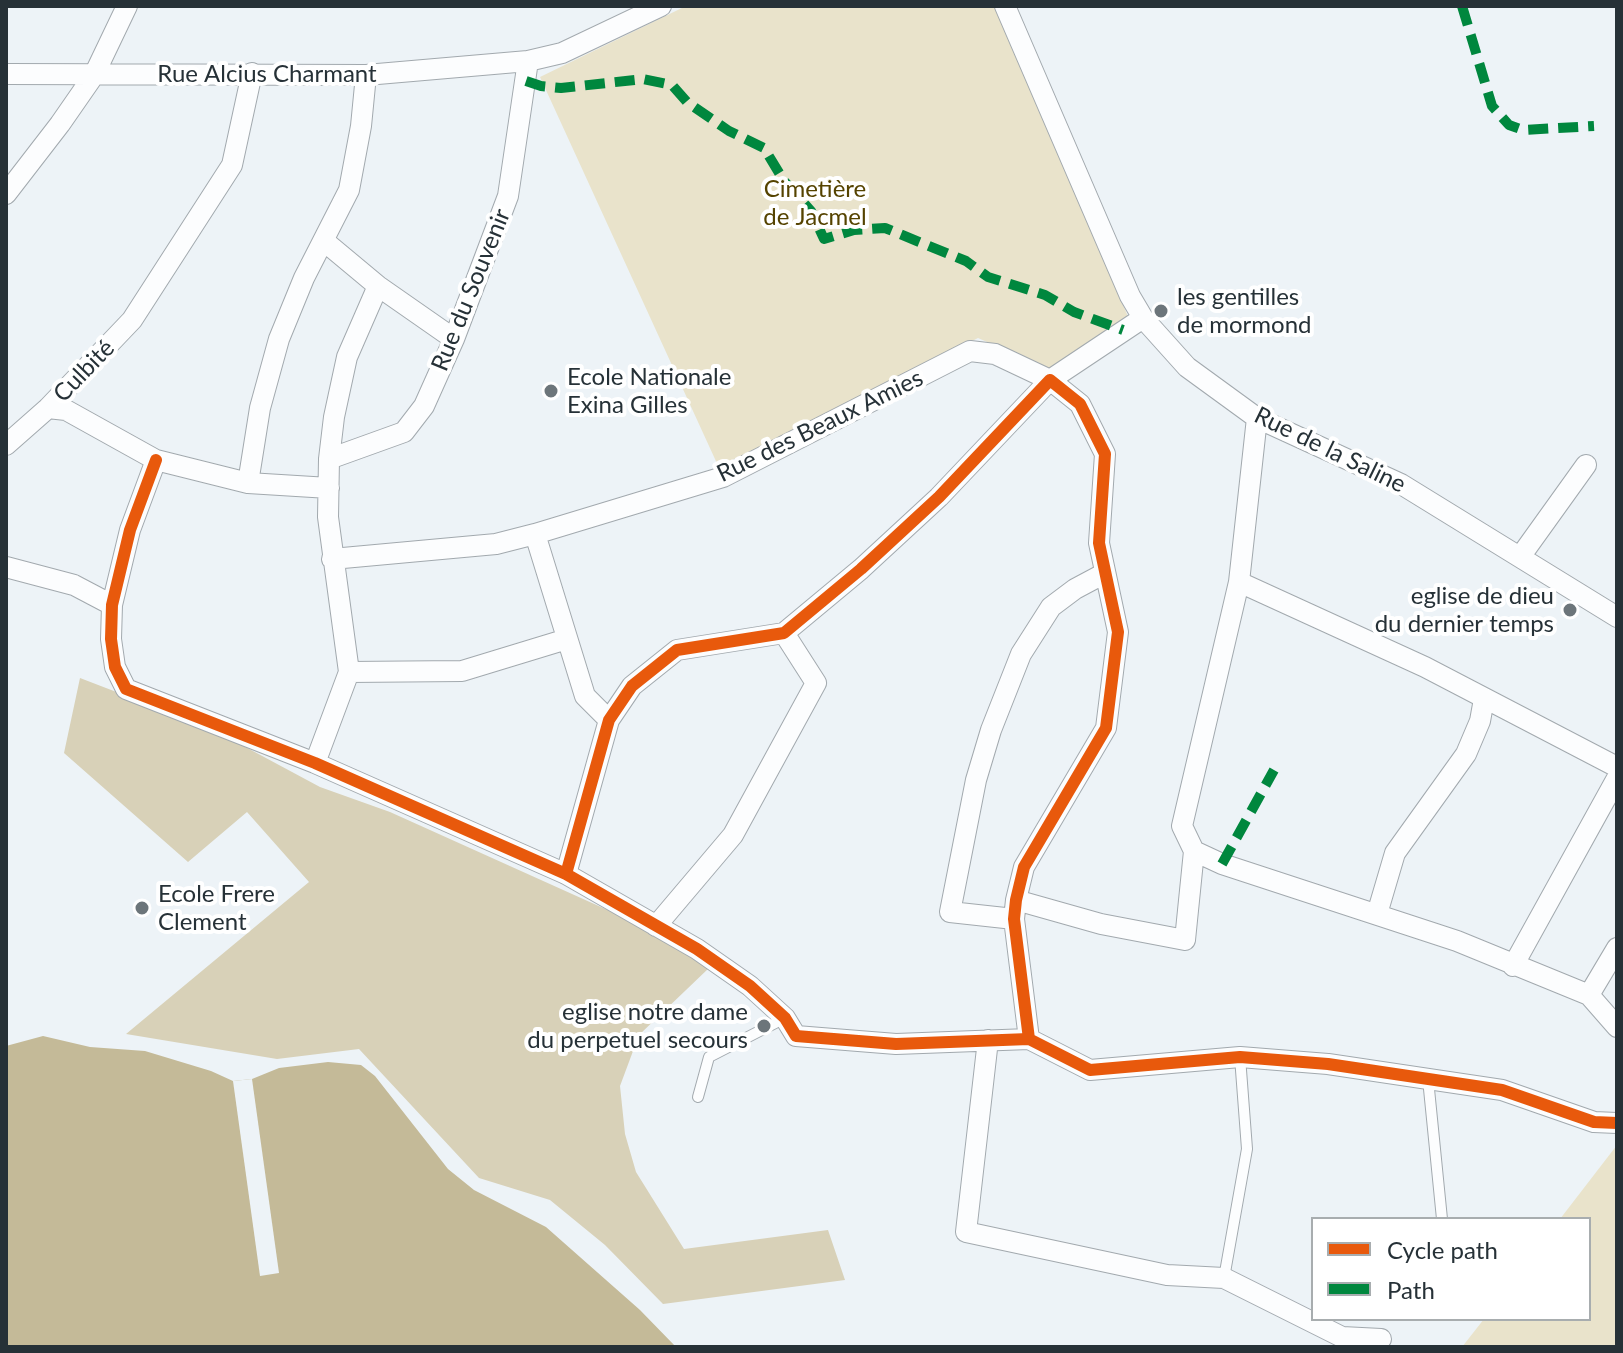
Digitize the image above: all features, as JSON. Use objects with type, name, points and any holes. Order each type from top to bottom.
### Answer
[{"type":"street","points":[[6,194],[94,75],[127,6]]},
{"type":"street","name":"Rue Alcius Charmant","points":[[6,74],[366,75],[528,61],[562,53],[661,6]]},
{"type":"street","name":"Rue de la Saline","points":[[1005,6],[1130,296],[1143,318],[1187,367],[1257,418],[1401,484],[1617,617]]},
{"type":"street","name":"Rue du Souvenir","points":[[329,459],[404,432],[424,406],[454,339],[508,196],[528,61]]},
{"type":"street","name":"Culbité","points":[[48,408],[132,320],[232,165],[252,73]]},
{"type":"street","points":[[248,483],[260,408],[279,339],[304,278],[349,190],[361,126],[366,75]]},
{"type":"street","points":[[324,241],[378,286],[454,339]]},
{"type":"street","points":[[315,763],[349,672],[328,517],[329,459],[334,417],[347,357],[378,286]]},
{"type":"street","points":[[566,874],[609,720],[632,686],[677,650],[784,633],[861,569],[939,497],[1050,380],[1143,318]]},
{"type":"street","name":"Rue des Beaux Amies","points":[[332,559],[496,544],[723,477],[970,351],[995,354],[1050,380],[1080,404],[1105,454],[1099,543],[1118,632],[1106,728],[1024,867],[1015,910]]},
{"type":"street","points":[[6,445],[48,408]]},
{"type":"street","name":"Culbité","points":[[48,408],[66,410],[156,460],[248,483],[329,488]]},
{"type":"street","points":[[1105,573],[1075,589],[1051,607],[1021,654],[991,730],[976,780],[950,912],[1015,910],[1185,940],[1194,851],[1182,826],[1239,582],[1257,418]]},
{"type":"street","points":[[156,460],[130,530],[112,605],[111,639],[115,667],[126,689],[315,763],[566,874],[719,964],[750,986],[785,1018],[796,1036],[896,1044],[1029,1039],[1090,1070],[1240,1057],[1328,1064],[1502,1090],[1594,1122],[1617,1123]]},
{"type":"street","points":[[1520,557],[1586,465]]},
{"type":"street","points":[[535,534],[585,696],[609,720]]},
{"type":"street","points":[[6,567],[74,585],[112,605]]},
{"type":"street","points":[[1239,582],[1425,667],[1617,767]]},
{"type":"street","points":[[656,926],[733,835],[816,683],[784,633]]},
{"type":"street","points":[[349,672],[462,671],[567,639]]},
{"type":"street","points":[[1377,914],[1395,853],[1466,754],[1480,721],[1484,699]]},
{"type":"street","points":[[1513,966],[1617,778]]},
{"type":"street","points":[[1194,851],[1222,864],[1457,941],[1589,995],[1617,1027]]},
{"type":"street","points":[[1015,910],[1029,1039]]},
{"type":"street","points":[[1589,995],[1617,948]]},
{"type":"street","points":[[988,1040],[966,1232],[1167,1275],[1224,1278],[1342,1337],[1381,1339]]},
{"type":"lane","points":[[698,1097],[709,1057],[785,1018]]},
{"type":"lane","points":[[1224,1278],[1247,1149],[1240,1057]]},
{"type":"lane","points":[[1428,1079],[1442,1217]]},
{"type":"green space","name":"Cimetière de Jacmel","points":[[686,6],[996,6],[1129,319],[1049,369],[978,338],[720,470],[540,77]]},
{"type":"green space","points":[[1617,1145],[1617,1347],[1462,1347],[1482,1321],[1591,1321],[1591,1217],[1562,1217]]},
{"type":"shaded area","points":[[80,678],[210,728],[320,787],[390,812],[632,921],[709,968],[639,1035],[620,1086],[625,1134],[636,1172],[684,1249],[828,1230],[845,1280],[663,1304],[605,1245],[550,1200],[479,1178],[359,1049],[277,1059],[126,1034],[309,882],[247,812],[188,862],[64,753]]},
{"type":"shaded area","points":[[43,1036],[90,1047],[145,1051],[233,1081],[252,1079],[279,1068],[328,1062],[361,1065],[375,1076],[448,1169],[474,1190],[546,1227],[640,1310],[676,1347],[6,1347],[6,1046]]},
{"type":"pier","points":[[252,1079],[279,1273],[260,1276],[233,1081]]},
{"type":"marked path","points":[[1462,6],[1492,106],[1509,125],[1523,130],[1594,126]]},
{"type":"marked path","points":[[526,81],[561,88],[643,79],[672,85],[687,102],[729,131],[764,148],[784,181],[811,211],[824,239],[854,230],[885,228],[966,261],[988,277],[1045,295],[1074,312],[1123,330]]},
{"type":"marked path","points":[[1222,864],[1274,770]]},
{"type":"cycle path","points":[[566,874],[609,720],[632,686],[677,650],[784,633],[861,569],[939,497],[1050,380],[1080,404],[1105,454],[1099,543],[1118,632],[1106,728],[1024,867],[1016,900],[1014,919],[1029,1039],[1090,1070],[1240,1057],[1328,1064],[1502,1090],[1594,1122],[1617,1123]]},
{"type":"cycle path","points":[[156,460],[130,530],[112,605],[111,639],[115,667],[126,689],[315,763],[566,874],[697,949],[750,986],[785,1018],[796,1036],[896,1044],[1029,1039]]},
{"type":"place","name":"les gentilles de mormond","points":[[1161,311]]},
{"type":"place","name":"Ecole Nationale Exina Gilles","points":[[551,391]]},
{"type":"place","name":"eglise de dieu du dernier temps","points":[[1570,610]]},
{"type":"place","name":"Ecole Frere Clement","points":[[142,908]]},
{"type":"place","name":"eglise notre dame du perpetuel secours","points":[[764,1026]]}]
